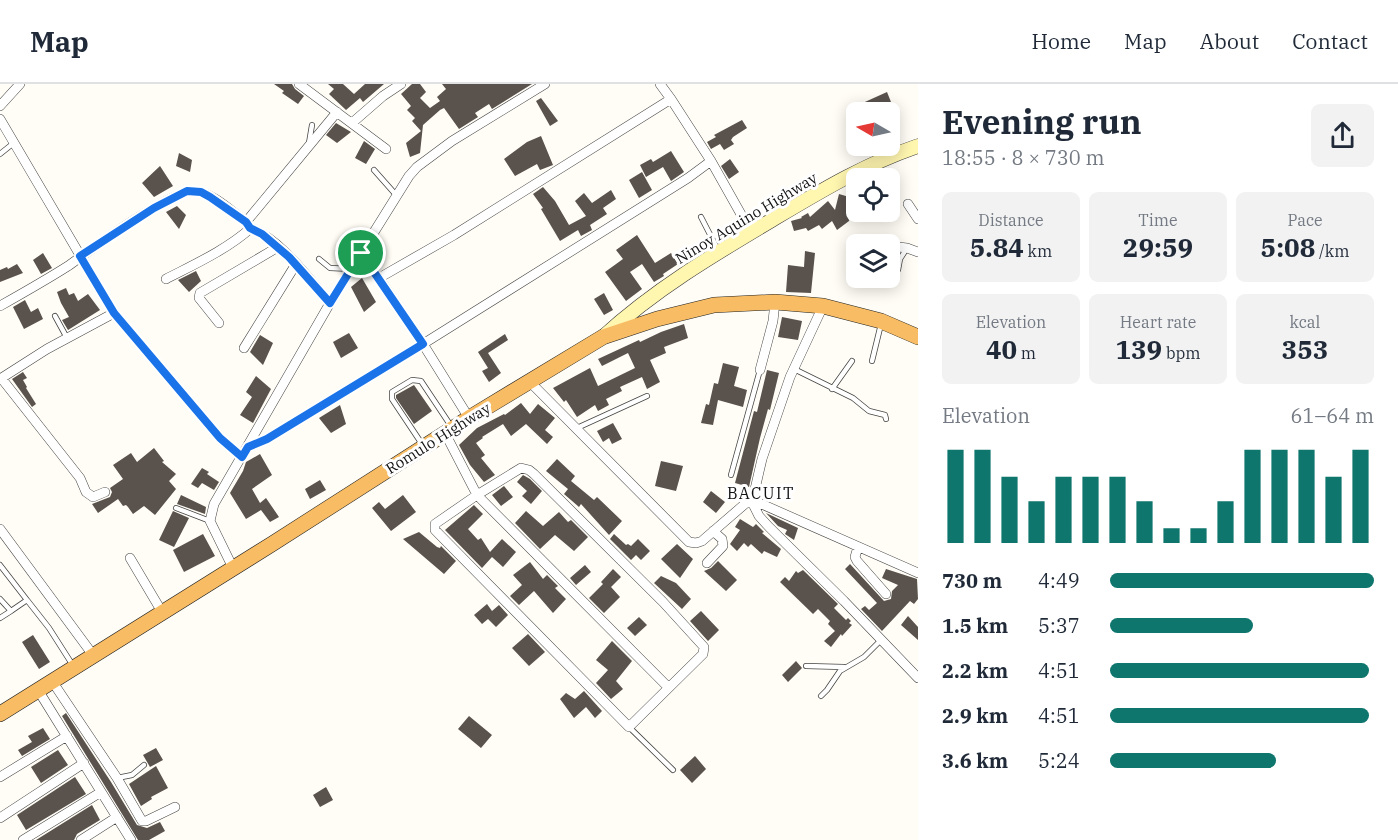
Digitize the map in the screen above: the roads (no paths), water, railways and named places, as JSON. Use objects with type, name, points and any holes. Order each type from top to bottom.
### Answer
[{"type":"highway","name":"Romulo Highway","points":[[0,714],[469,418],[603,337],[657,319],[714,305],[775,302],[824,306],[881,321],[918,337]]},
{"type":"main road","name":"Ninoy Aquino Highway","points":[[603,337],[630,312],[663,288],[751,232],[841,179],[918,146]]},
{"type":"street","points":[[0,106],[20,84]]},
{"type":"street","points":[[299,84],[386,149]]},
{"type":"street","points":[[352,123],[400,84]]},
{"type":"street","points":[[233,568],[210,521],[214,504],[330,303],[409,176],[423,162],[452,141],[545,84]]},
{"type":"street","points":[[660,84],[711,161],[751,232]]},
{"type":"street","points":[[379,278],[454,235],[671,99]]},
{"type":"street","points":[[166,279],[241,237],[337,112]]},
{"type":"street","points":[[0,119],[114,313],[220,438],[242,457]]},
{"type":"street","points":[[248,447],[267,439],[423,344],[679,184],[711,161]]},
{"type":"street","points":[[0,306],[154,208],[187,191],[201,192],[210,197],[262,234],[296,264],[330,303]]},
{"type":"street","points":[[908,204],[918,219]]},
{"type":"street","points":[[219,323],[199,298],[200,293],[278,247]]},
{"type":"street","points":[[900,247],[918,252]]},
{"type":"street","points":[[361,253],[423,344],[469,418]]},
{"type":"street","points":[[244,348],[296,264]]},
{"type":"street","points":[[760,370],[773,321],[775,302]]},
{"type":"street","points":[[824,306],[794,369],[762,459],[752,502],[759,516],[769,528],[918,678]]},
{"type":"street","points":[[105,492],[93,497],[88,495],[80,478],[1,379],[67,338],[114,313]]},
{"type":"street","points":[[530,382],[689,542],[702,541],[746,503],[752,502],[770,506],[918,573]]},
{"type":"street","points":[[449,431],[477,495],[668,687]]},
{"type":"street","points":[[521,468],[529,470],[700,641],[704,650],[668,687],[629,727],[436,532],[435,524],[521,468]]},
{"type":"street","points":[[0,529],[93,655]]},
{"type":"street","points":[[707,563],[723,546],[722,539],[713,531]]},
{"type":"street","points":[[858,547],[855,557],[857,561],[886,594]]},
{"type":"street","points":[[130,558],[162,612]]},
{"type":"street","points":[[52,681],[117,778],[142,821],[175,807]]},
{"type":"street","points":[[38,690],[131,840]]},
{"type":"street","points":[[0,777],[67,736]]},
{"type":"street","points":[[0,818],[84,763]]},
{"type":"street","points":[[23,840],[101,792]]},
{"type":"street","points":[[81,840],[117,817]]},
{"type":"lane","points":[[309,146],[312,125]]},
{"type":"lane","points":[[0,154],[15,142]]},
{"type":"lane","points":[[374,170],[397,196]]},
{"type":"lane","points":[[701,217],[720,252]]},
{"type":"lane","points":[[900,260],[907,248]]},
{"type":"lane","points":[[319,259],[330,268],[351,269]]},
{"type":"lane","points":[[55,316],[67,338]]},
{"type":"lane","points":[[872,361],[881,321]]},
{"type":"lane","points":[[832,389],[852,361]]},
{"type":"lane","points":[[794,369],[853,399],[869,411],[885,415],[886,419]]},
{"type":"lane","points":[[731,475],[760,370]]},
{"type":"lane","points":[[424,447],[392,399],[393,392],[412,380],[421,381],[449,431]]},
{"type":"lane","points":[[577,428],[648,396]]},
{"type":"lane","points":[[176,508],[210,521]]},
{"type":"lane","points":[[0,565],[49,628],[74,666]]},
{"type":"lane","points":[[0,599],[11,611]]},
{"type":"lane","points":[[0,618],[27,600]]},
{"type":"lane","points":[[820,696],[827,690],[836,675],[864,657],[881,640]]},
{"type":"lane","points":[[806,666],[847,667]]},
{"type":"lane","points":[[629,727],[673,770]]},
{"type":"lane","points":[[117,778],[132,775],[144,765]]},
{"type":"district","name":"BACUIT","points":[[761,493]]}]
